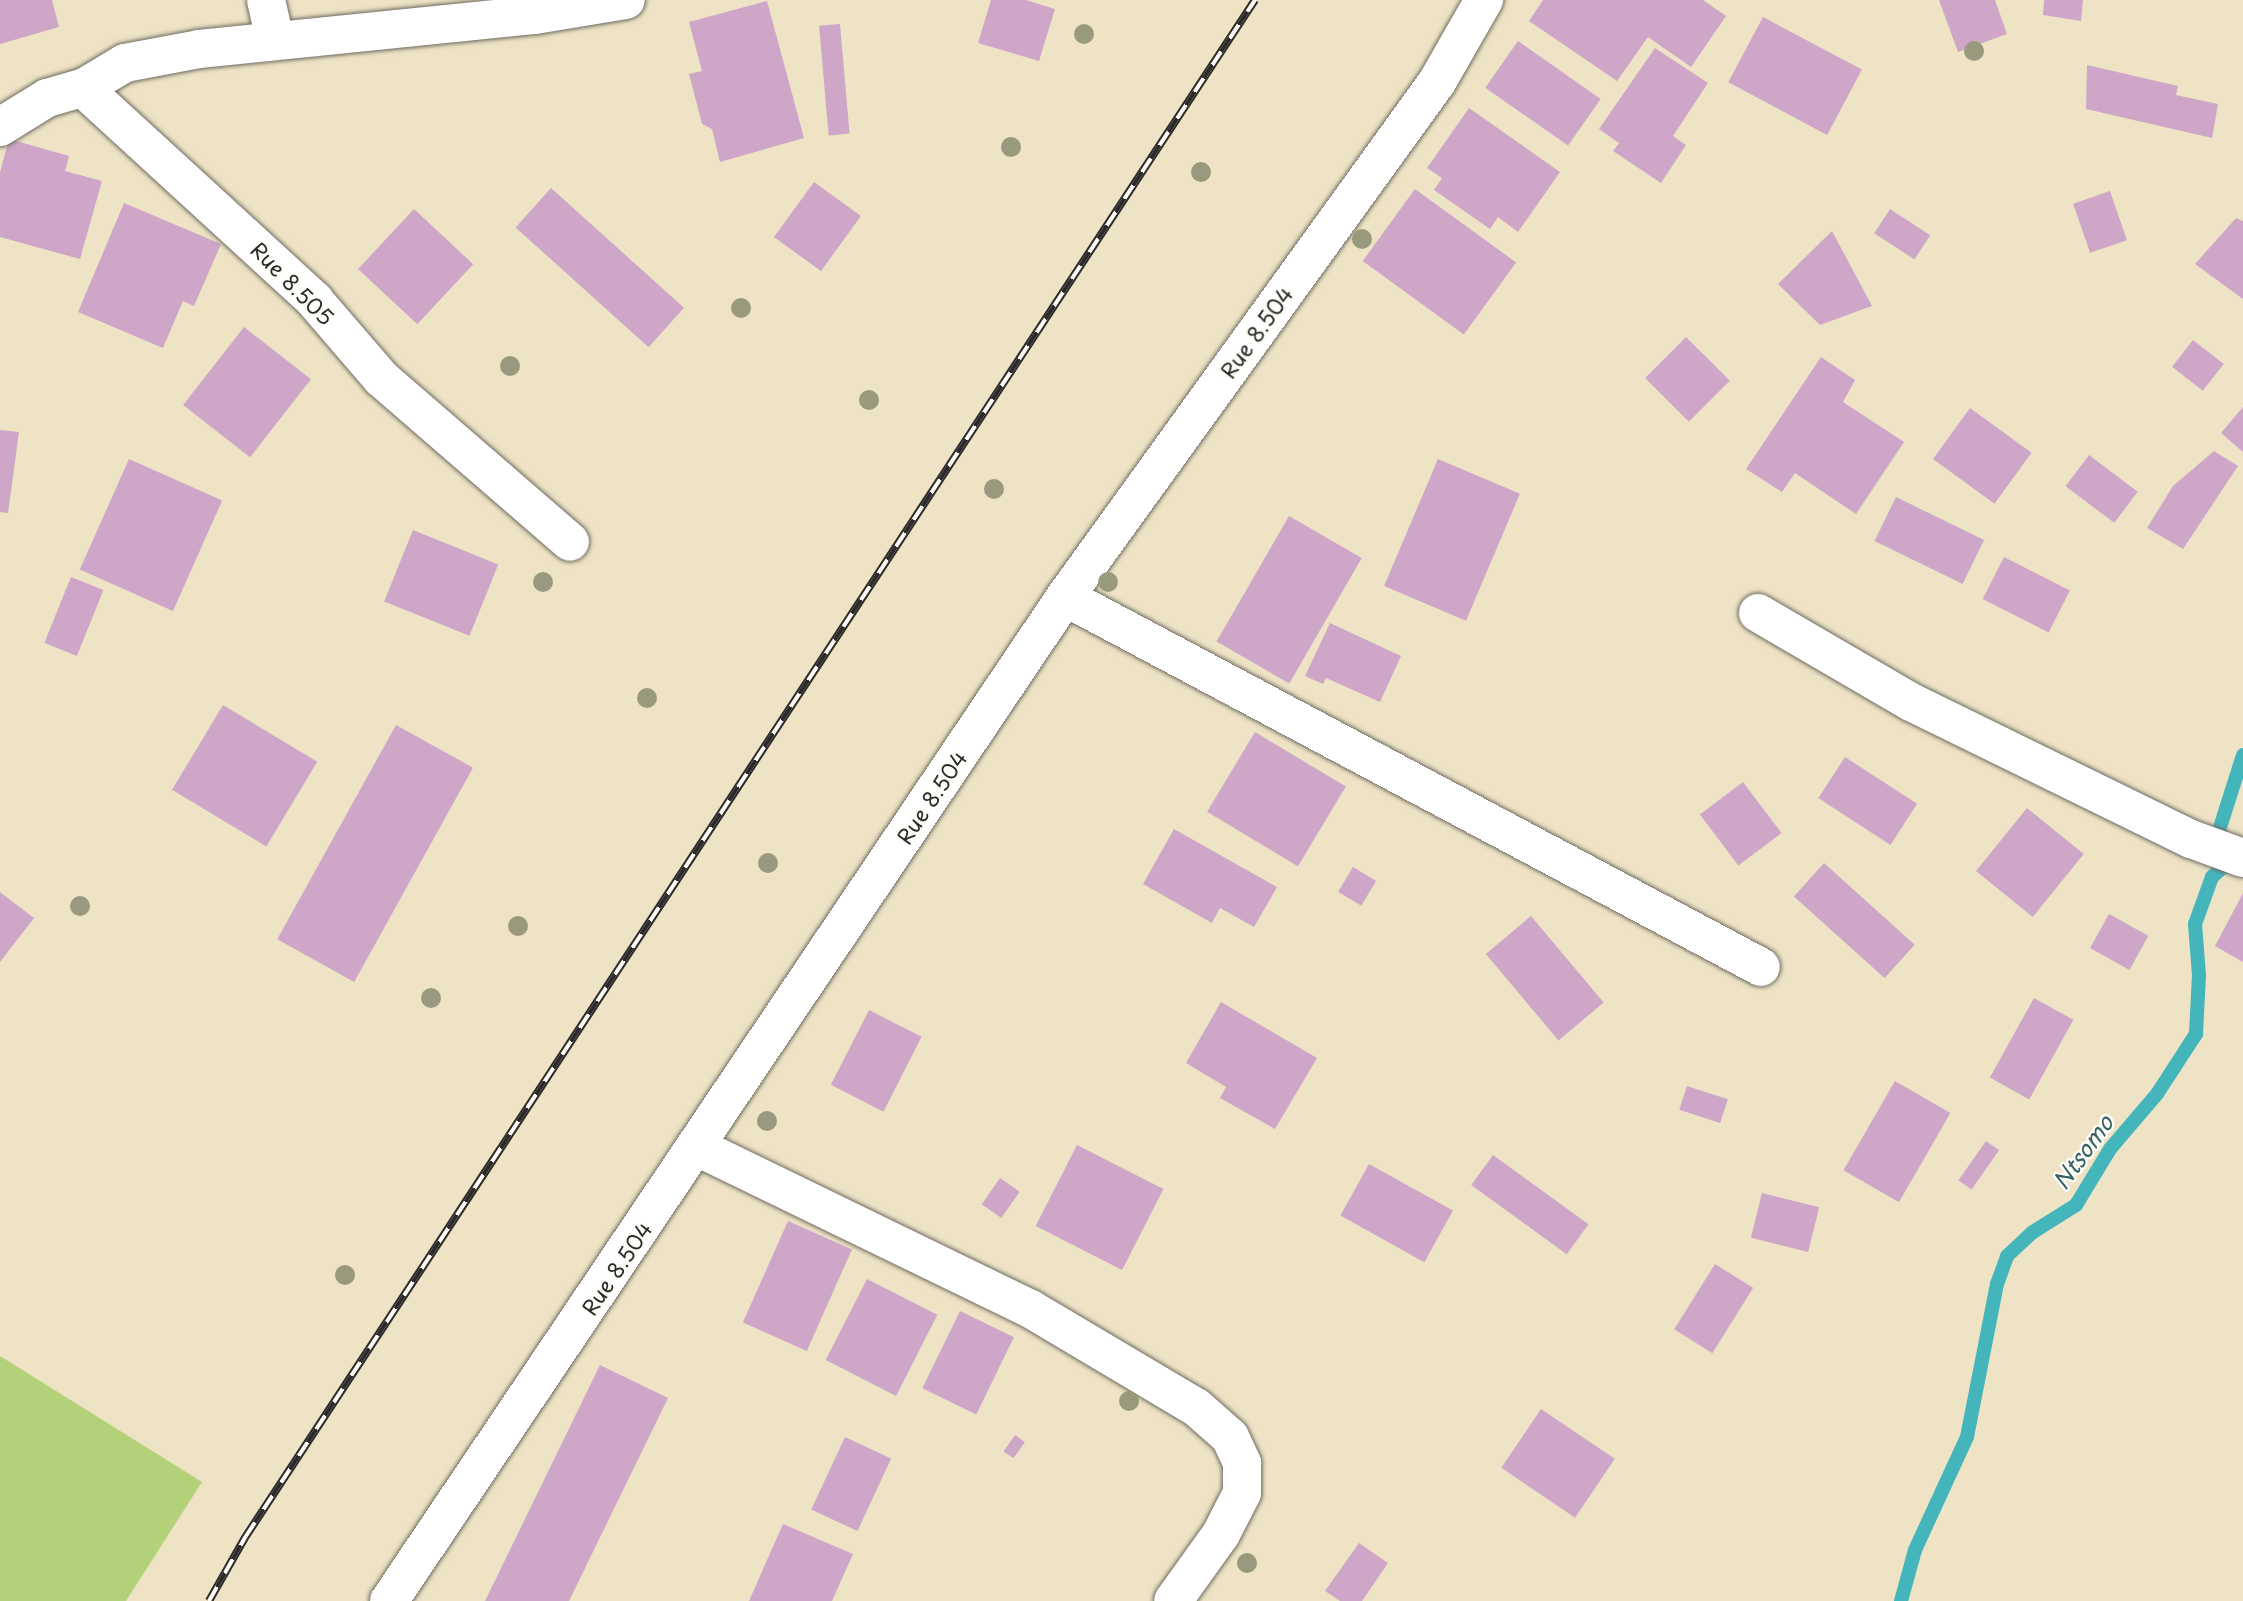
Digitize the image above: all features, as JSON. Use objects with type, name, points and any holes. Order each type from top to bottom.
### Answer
[{"type":"street","points":[[266,0],[275,40]]},
{"type":"street","points":[[0,127],[47,99],[83,88],[124,63],[275,40],[536,15],[626,0]]},
{"type":"street","name":"Rue 8.504","points":[[388,1601],[697,1147],[1065,597],[1437,82],[1485,0]]},
{"type":"street","name":"Rue 8.505","points":[[83,88],[314,300],[381,378],[570,542]]},
{"type":"street","points":[[1065,597],[1761,967]]},
{"type":"street","points":[[1758,612],[1985,740],[2190,839],[2243,858]]},
{"type":"street","points":[[697,1147],[1029,1308],[1196,1407],[1230,1437],[1242,1463],[1242,1493],[1221,1534],[1173,1601]]},
{"type":"green space","points":[[0,1356],[202,1482],[126,1601],[0,1601]]},
{"type":"building","points":[[0,0],[52,0],[59,27],[0,44]]},
{"type":"building","points":[[991,0],[1026,0],[1055,9],[1039,61],[978,43]]},
{"type":"building","points":[[1543,0],[1703,0],[1726,16],[1691,67],[1648,37],[1617,81],[1529,21]]},
{"type":"building","points":[[1939,0],[1995,0],[2007,34],[1958,52]]},
{"type":"building","points":[[2044,0],[2083,0],[2081,21],[2043,15]]},
{"type":"building","points":[[767,1],[804,138],[720,162],[712,129],[702,124],[689,74],[702,71],[689,22]]},
{"type":"building","points":[[1763,17],[1862,70],[1827,135],[1728,82]]},
{"type":"building","points":[[840,24],[850,134],[829,135],[819,26]]},
{"type":"building","points":[[1518,41],[1601,99],[1568,146],[1485,88]]},
{"type":"building","points":[[1655,48],[1708,83],[1673,136],[1686,145],[1661,183],[1613,151],[1619,143],[1599,129]]},
{"type":"building","points":[[2087,65],[2178,86],[2176,95],[2218,104],[2212,138],[2086,109]]},
{"type":"building","points":[[1469,108],[1560,172],[1518,232],[1498,217],[1490,229],[1434,190],[1442,178],[1427,168]]},
{"type":"building","points":[[9,139],[69,156],[65,171],[102,181],[80,259],[0,237],[0,172]]},
{"type":"building","points":[[814,182],[861,216],[821,271],[774,237]]},
{"type":"building","points":[[551,188],[684,308],[649,347],[516,227]]},
{"type":"building","points":[[1415,189],[1516,262],[1464,334],[1363,261]]},
{"type":"building","points":[[2110,191],[2127,240],[2090,253],[2073,204]]},
{"type":"building","points":[[124,203],[221,244],[194,306],[183,301],[163,348],[78,312]]},
{"type":"building","points":[[414,209],[473,264],[417,324],[358,269]]},
{"type":"building","points":[[1890,209],[1930,235],[1914,259],[1874,233]]},
{"type":"building","points":[[2236,218],[2243,221],[2243,299],[2195,264]]},
{"type":"building","points":[[1832,231],[1872,306],[1820,325],[1778,284]]},
{"type":"building","points":[[244,327],[311,379],[250,457],[183,405]]},
{"type":"building","points":[[1686,337],[1730,381],[1689,422],[1645,378]]},
{"type":"building","points":[[2193,340],[2224,364],[2203,391],[2172,367]]},
{"type":"building","points":[[1821,357],[1855,380],[1843,402],[1904,442],[1856,514],[1795,473],[1782,492],[1746,469]]},
{"type":"building","points":[[2243,407],[2243,452],[2221,433]]},
{"type":"building","points":[[1970,408],[2031,453],[1994,504],[1933,459]]},
{"type":"building","points":[[0,430],[19,432],[8,513],[0,512]]},
{"type":"building","points":[[2214,451],[2238,466],[2183,549],[2147,528],[2173,486]]},
{"type":"building","points":[[2089,455],[2138,492],[2114,523],[2066,486]]},
{"type":"building","points":[[129,459],[222,500],[173,611],[80,570]]},
{"type":"building","points":[[1438,459],[1520,494],[1466,621],[1384,586]]},
{"type":"building","points":[[1896,497],[1984,540],[1963,584],[1875,541]]},
{"type":"building","points":[[1289,516],[1362,558],[1289,684],[1216,642]]},
{"type":"building","points":[[413,530],[498,564],[469,636],[384,601]]},
{"type":"building","points":[[2004,557],[2070,591],[2049,632],[1983,599]]},
{"type":"building","points":[[71,577],[103,590],[77,656],[44,643]]},
{"type":"building","points":[[1330,623],[1401,656],[1380,702],[1326,678],[1323,684],[1305,676]]},
{"type":"building","points":[[223,705],[317,762],[266,847],[172,790]]},
{"type":"building","points":[[396,725],[473,768],[354,982],[277,939]]},
{"type":"building","points":[[1255,732],[1346,787],[1298,866],[1207,812]]},
{"type":"building","points":[[1845,757],[1917,804],[1890,845],[1818,798]]},
{"type":"building","points":[[1743,782],[1782,833],[1738,866],[1700,814]]},
{"type":"building","points":[[2027,808],[2084,854],[2033,917],[1976,871]]},
{"type":"building","points":[[1174,829],[1277,887],[1254,927],[1220,908],[1212,923],[1143,884]]},
{"type":"building","points":[[1824,863],[1915,945],[1885,978],[1794,896]]},
{"type":"building","points":[[1353,867],[1376,881],[1361,906],[1338,892]]},
{"type":"building","points":[[0,892],[34,918],[0,962]]},
{"type":"building","points":[[2243,893],[2243,962],[2215,946]]},
{"type":"building","points":[[2109,914],[2148,936],[2129,970],[2090,948]]},
{"type":"building","points":[[1531,916],[1604,1003],[1558,1040],[1486,954]]},
{"type":"building","points":[[2034,998],[2073,1020],[2029,1099],[1990,1078]]},
{"type":"building","points":[[1221,1002],[1317,1058],[1275,1129],[1220,1098],[1226,1087],[1186,1063]]},
{"type":"building","points":[[869,1010],[922,1037],[883,1112],[831,1085]]},
{"type":"building","points":[[1895,1081],[1950,1113],[1899,1202],[1844,1170]]},
{"type":"building","points":[[1687,1086],[1728,1099],[1720,1123],[1679,1110]]},
{"type":"building","points":[[1986,1141],[1999,1150],[1972,1189],[1958,1180]]},
{"type":"building","points":[[1077,1145],[1163,1189],[1122,1270],[1036,1226]]},
{"type":"building","points":[[1493,1155],[1588,1224],[1567,1254],[1471,1185]]},
{"type":"building","points":[[1369,1164],[1453,1211],[1424,1262],[1340,1216]]},
{"type":"building","points":[[1000,1178],[1020,1192],[1001,1218],[982,1204]]},
{"type":"building","points":[[1762,1193],[1819,1207],[1808,1252],[1751,1238]]},
{"type":"building","points":[[788,1221],[852,1249],[807,1351],[743,1322]]},
{"type":"building","points":[[1715,1264],[1753,1288],[1712,1353],[1674,1329]]},
{"type":"building","points":[[867,1279],[937,1315],[896,1396],[826,1360]]},
{"type":"building","points":[[960,1311],[1014,1337],[976,1415],[922,1388]]},
{"type":"building","points":[[600,1365],[668,1398],[569,1601],[485,1601]]},
{"type":"building","points":[[1541,1409],[1615,1459],[1575,1518],[1501,1468]]},
{"type":"building","points":[[1015,1435],[1025,1442],[1013,1458],[1004,1451]]},
{"type":"building","points":[[845,1437],[891,1459],[857,1531],[811,1510]]},
{"type":"building","points":[[783,1524],[853,1554],[832,1601],[749,1601]]},
{"type":"building","points":[[1359,1543],[1388,1563],[1362,1601],[1340,1601],[1325,1591]]},
{"type":"waterway","name":"Ntsomo","points":[[1901,1601],[1915,1550],[1967,1437],[1997,1284],[2007,1256],[2033,1232],[2076,1205],[2110,1149],[2157,1094],[2196,1034],[2199,975],[2195,924],[2212,877],[2222,868],[2217,837],[2243,755]]},
{"type":"railway","points":[[209,1601],[246,1536],[1255,0]]}]
